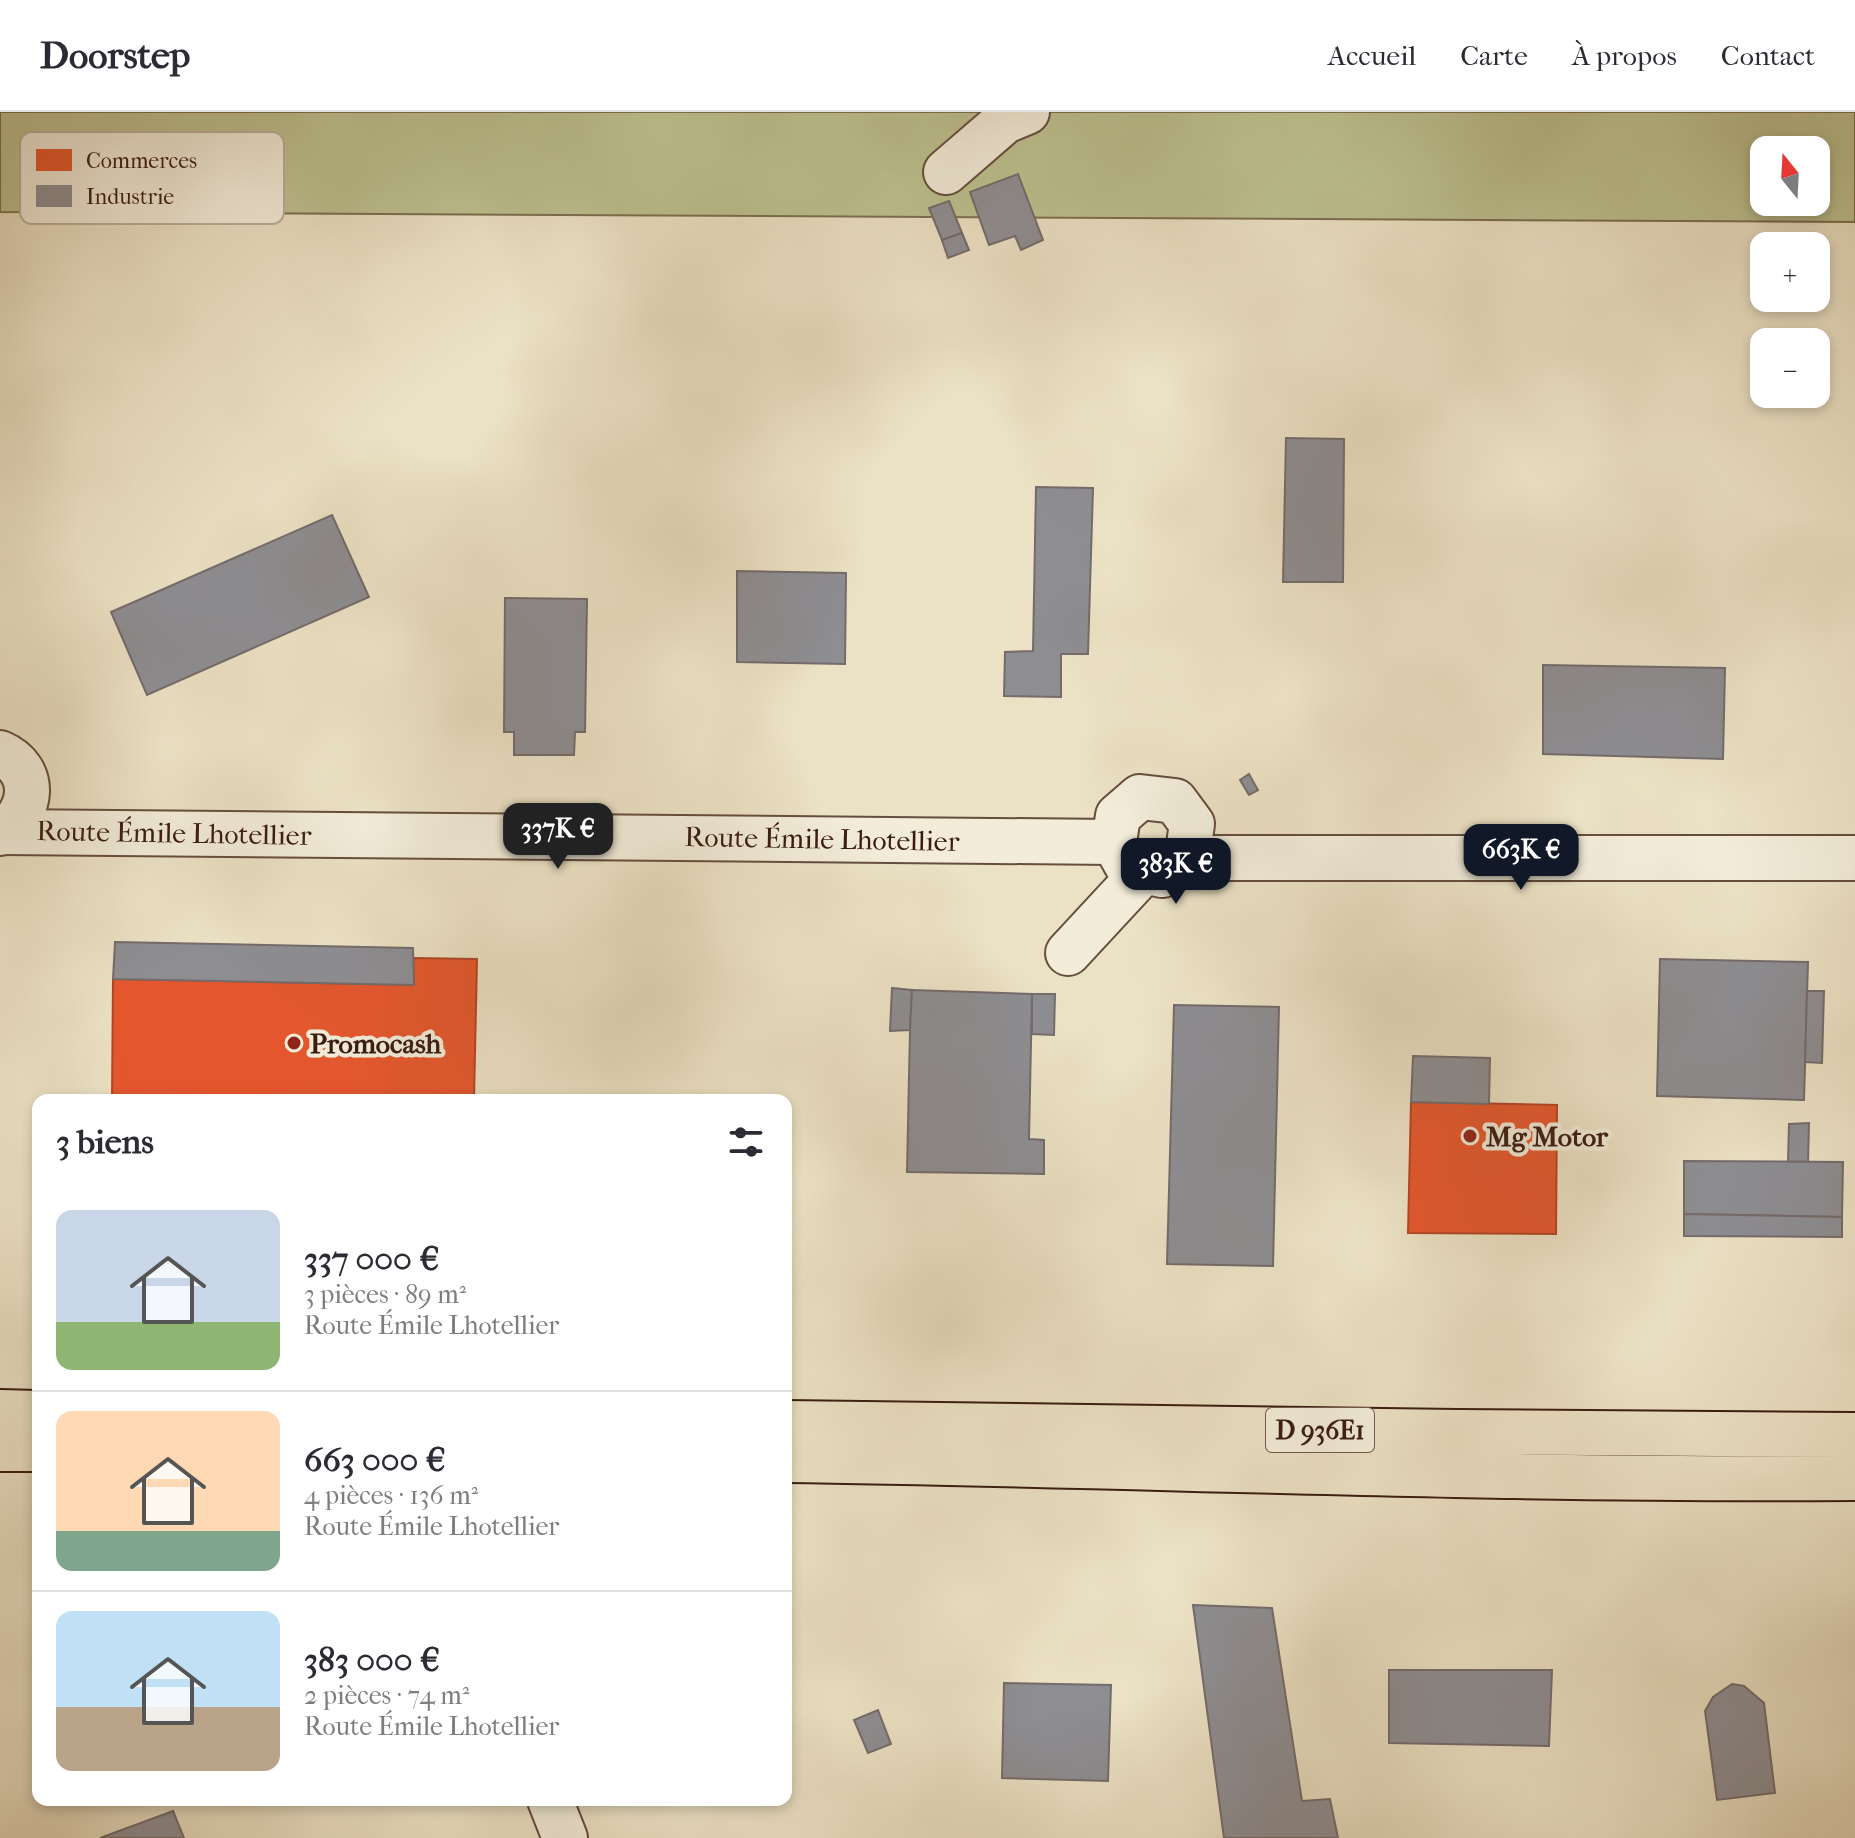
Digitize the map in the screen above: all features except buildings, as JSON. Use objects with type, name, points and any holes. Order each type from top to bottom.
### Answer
[{"type":"main road","points":[[0,1412],[32,1413]]},
{"type":"main road","name":"D 936E1","points":[[792,1423],[1855,1435]]},
{"type":"main road","points":[[0,1449],[32,1449]]},
{"type":"main road","name":"D 936e1","points":[[792,1460],[1399,1474],[1855,1478]]},
{"type":"street","points":[[946,172],[1005,121],[1027,112]]},
{"type":"street","points":[[0,753],[19,766],[26,780],[27,795],[24,810],[15,823],[2,832]]},
{"type":"street","points":[[1187,858],[1192,824],[1175,801],[1140,797],[1118,816],[1129,856],[1162,875],[1187,858],[1855,858]]},
{"type":"street","name":"Route Émile Lhotellier","points":[[2,832],[1129,856]]},
{"type":"street","points":[[1068,953],[1129,856]]},
{"type":"street","points":[[552,1806],[565,1838]]},
{"type":"green space","points":[[0,112],[1855,112],[1855,222],[284,214],[284,132],[20,132],[20,212],[0,212]]},
{"type":"place","name":"Promocash","points":[[294,1043]]},
{"type":"place","name":"Mg Motor","points":[[1470,1136]]}]
